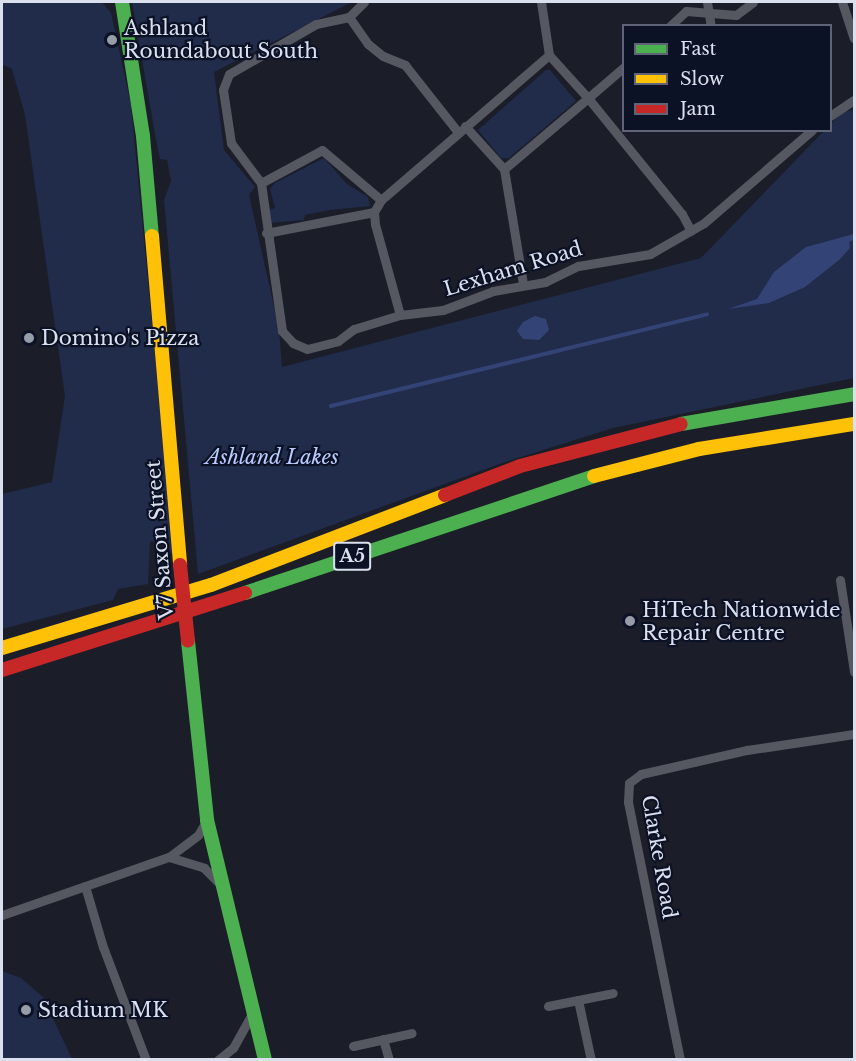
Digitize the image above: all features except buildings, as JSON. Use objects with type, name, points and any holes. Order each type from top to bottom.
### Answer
[{"type":"main road","name":"V7 Saxon Street","points":[[112,2],[122,16]]},
{"type":"main road","name":"V7 Saxon Street","points":[[122,2],[122,16],[136,105],[144,136],[180,565],[207,820],[220,884],[264,1058]]},
{"type":"main road","name":"A5","points":[[2,647],[211,585],[520,466],[744,409],[855,394]]},
{"type":"main road","name":"A5","points":[[5,670],[126,634],[572,482],[705,448],[855,424]]},
{"type":"street","points":[[364,2],[349,17],[316,24],[229,74],[223,90],[231,143],[261,183],[322,150],[381,200]]},
{"type":"street","points":[[541,2],[549,55],[588,98],[682,214],[691,231]]},
{"type":"street","points":[[707,2],[711,24]]},
{"type":"street","points":[[842,2],[855,38]]},
{"type":"street","points":[[672,24],[686,11],[736,15],[750,4]]},
{"type":"street","points":[[349,17],[368,44],[383,56],[405,65],[462,129],[504,169],[523,284]]},
{"type":"street","points":[[400,315],[374,212],[381,200],[549,55]]},
{"type":"street","points":[[504,169],[622,69]]},
{"type":"street","points":[[832,115],[855,100]]},
{"type":"street","name":"Lexham Road","points":[[261,183],[266,233],[282,331],[293,344],[307,349],[338,342],[354,329],[400,315],[443,310],[523,284],[545,282],[578,266],[650,254],[691,231],[745,192],[798,134]]},
{"type":"street","points":[[266,233],[374,212]]},
{"type":"street","points":[[840,580],[855,672]]},
{"type":"street","name":"Clarke Road","points":[[680,1059],[628,802],[629,783],[641,774],[747,750],[855,734]]},
{"type":"street","points":[[2,915],[169,857],[198,835],[207,820]]},
{"type":"street","points":[[169,857],[204,868],[220,884]]},
{"type":"street","points":[[85,886],[103,947],[146,1059]]},
{"type":"street","points":[[548,1006],[613,993]]},
{"type":"street","points":[[578,1000],[591,1059]]},
{"type":"street","points":[[218,1059],[233,1048],[253,1012]]},
{"type":"street","points":[[353,1046],[412,1033]]},
{"type":"street","points":[[383,1039],[388,1059]]},
{"type":"green space","points":[[2,2],[102,2],[111,13],[131,105],[174,553],[165,554],[162,540],[150,542],[148,584],[118,589],[113,600],[2,629],[2,494],[52,482],[65,396],[25,115],[12,69],[2,64]]},
{"type":"green space","name":"Ashland Lakes","points":[[132,2],[352,2],[214,72],[224,150],[255,187],[249,195],[279,329],[282,367],[701,258],[823,132],[832,132],[832,123],[842,112],[854,110],[854,378],[613,428],[502,463],[198,574],[164,200],[171,181],[167,160],[160,159]]},
{"type":"green space","points":[[546,70],[550,70],[576,101],[509,158],[501,158],[478,130]]},
{"type":"green space","points":[[324,158],[347,184],[368,197],[370,206],[330,210],[305,215],[304,220],[270,223],[269,210],[275,208],[270,189],[275,183]]},
{"type":"green space","name":"Stadium MK","points":[[2,971],[21,978],[43,997],[72,1059],[2,1059]]},
{"type":"shaded area","points":[[854,234],[854,240],[849,242],[850,248],[839,260],[805,287],[769,303],[728,309],[757,299],[774,272],[806,247]]},
{"type":"shaded area","points":[[535,316],[546,319],[549,330],[539,340],[523,339],[517,331],[523,322]]},
{"type":"waterway","points":[[331,406],[707,314]]},
{"type":"traffic: fast","points":[[122,2],[143,136],[152,236]]},
{"type":"traffic: fast","points":[[681,424],[854,394]]},
{"type":"traffic: fast","points":[[245,593],[594,476]]},
{"type":"traffic: fast","points":[[188,641],[207,820],[265,1060]]},
{"type":"traffic: slow","points":[[152,236],[180,565]]},
{"type":"traffic: slow","points":[[594,476],[699,449],[854,424]]},
{"type":"traffic: slow","points":[[2,648],[211,585],[445,495]]},
{"type":"traffic: jam","points":[[445,495],[520,466],[681,424]]},
{"type":"traffic: jam","points":[[180,565],[188,641]]},
{"type":"traffic: jam","points":[[2,670],[245,593]]},
{"type":"place","name":"Ashland Roundabout South","points":[[112,40]]},
{"type":"place","name":"Domino's Pizza","points":[[29,338]]},
{"type":"place","name":"HiTech Nationwide Repair Centre","points":[[630,621]]},
{"type":"place","name":"Stadium MK","points":[[26,1010]]}]
